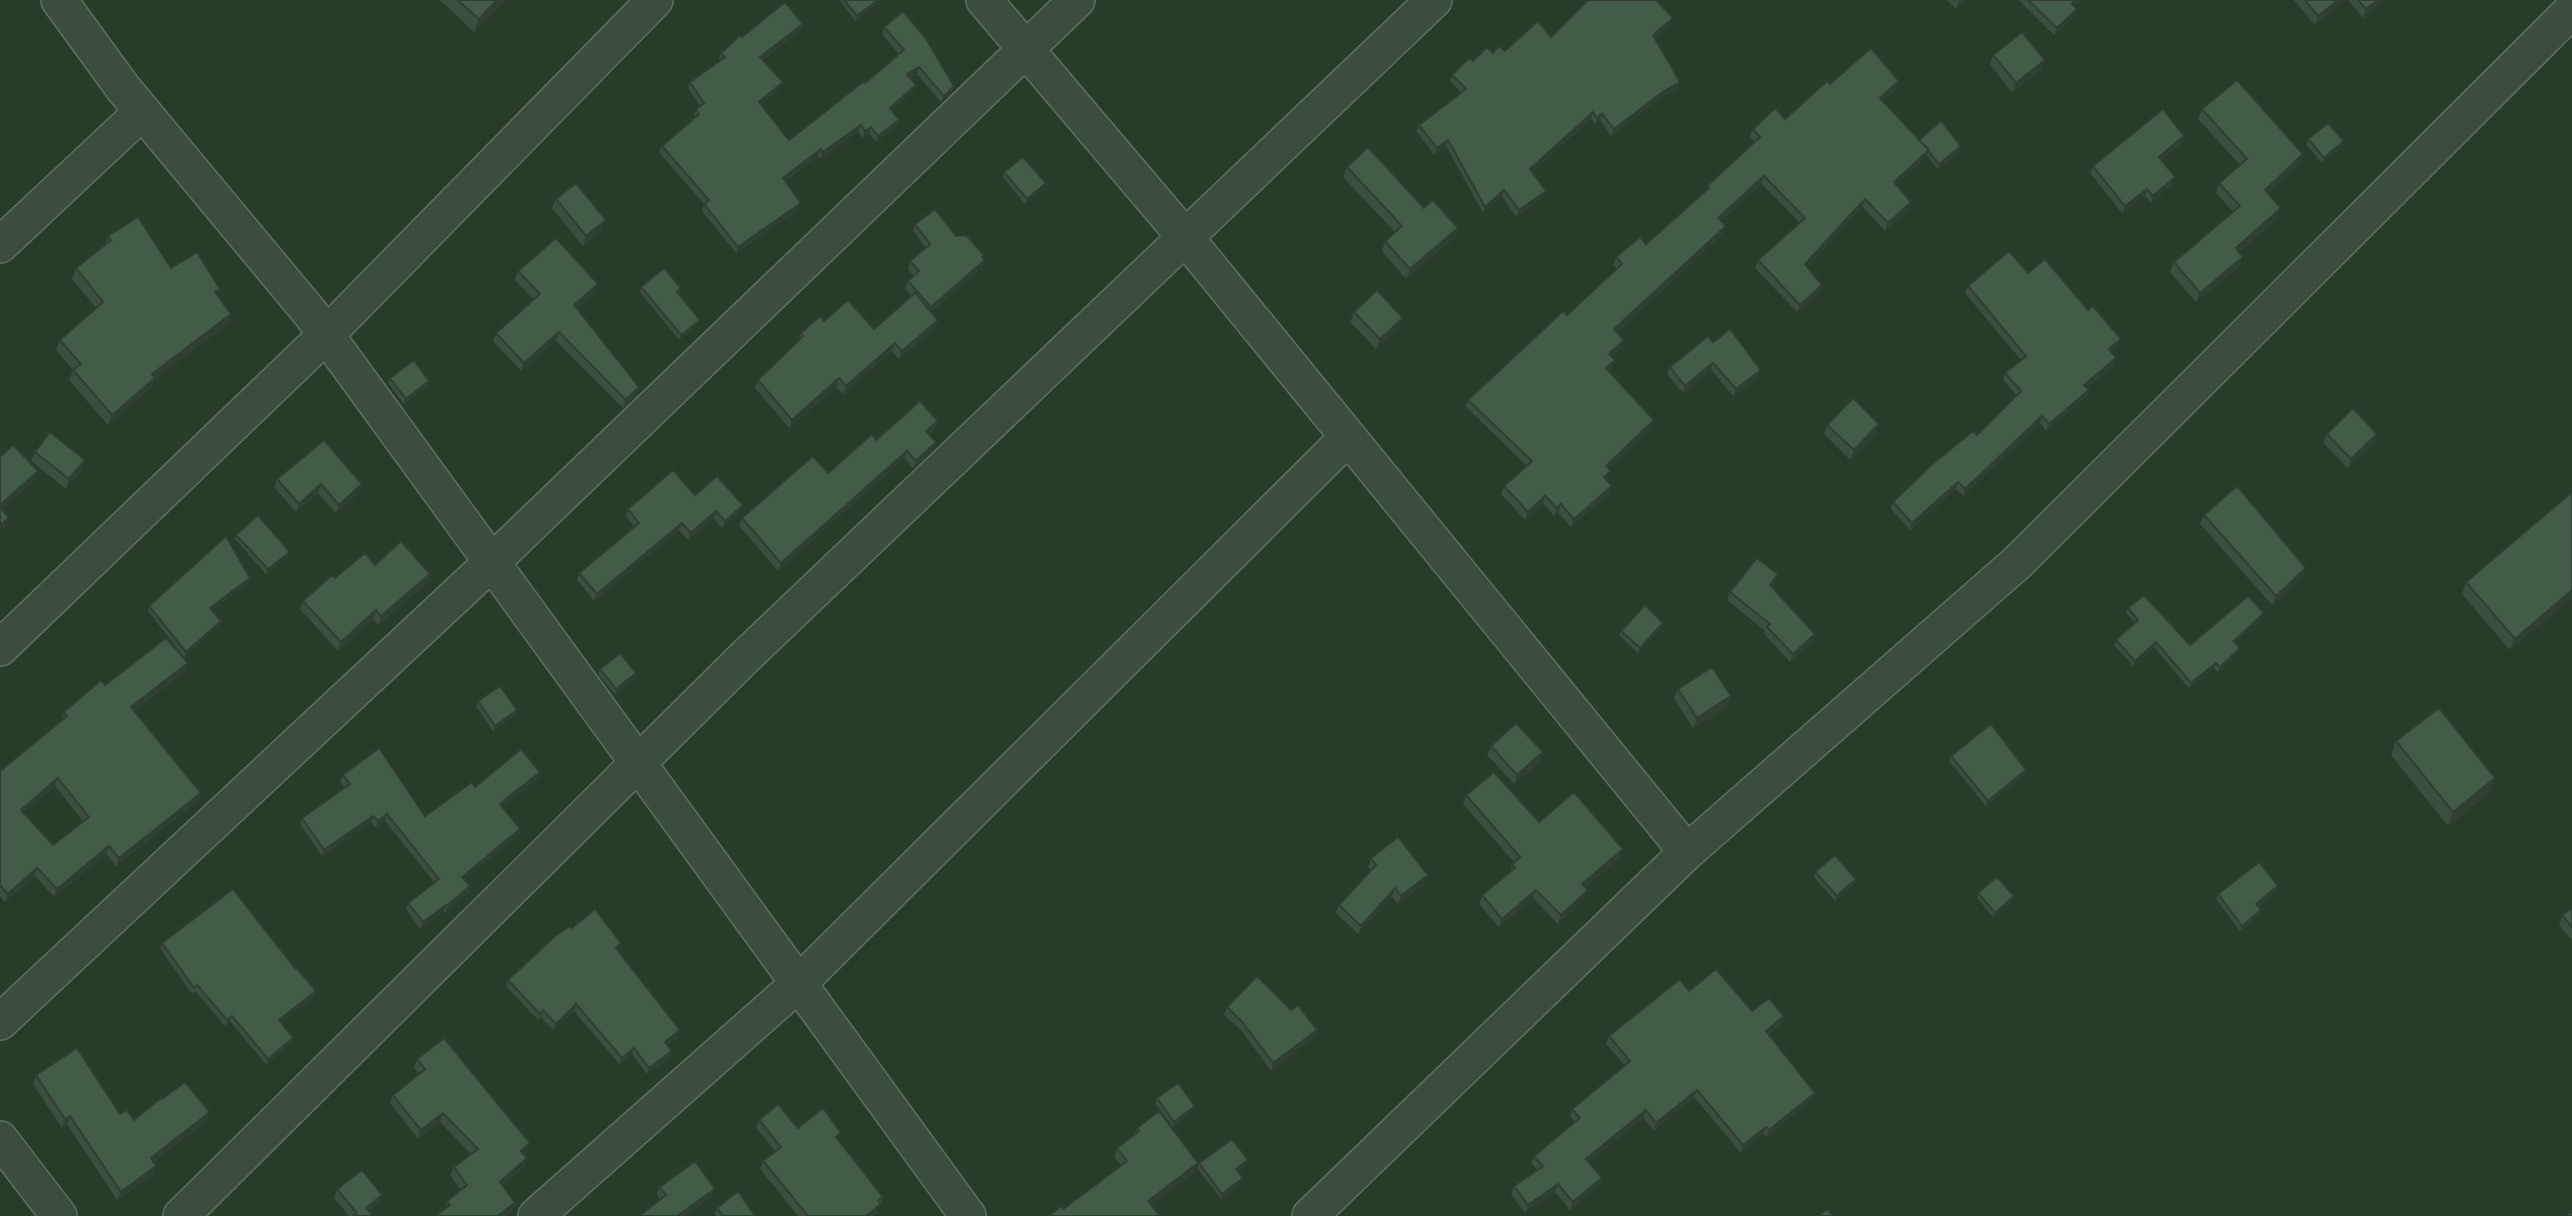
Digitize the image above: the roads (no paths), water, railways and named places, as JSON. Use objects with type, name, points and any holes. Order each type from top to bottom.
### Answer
[{"type":"street","points":[[59,0],[142,112],[311,314],[968,1216]]},
{"type":"street","points":[[0,648],[326,335],[655,0]]},
{"type":"street","points":[[984,0],[1185,237],[1687,852]]},
{"type":"street","points":[[0,1022],[491,563],[1077,0]]},
{"type":"street","points":[[181,1216],[746,656],[1434,0]]},
{"type":"street","points":[[1310,1216],[1687,852],[2018,562],[2572,10]]},
{"type":"street","points":[[0,245],[142,112]]},
{"type":"street","points":[[536,1216],[798,984],[1348,437]]},
{"type":"street","points":[[0,1139],[59,1216]]}]
